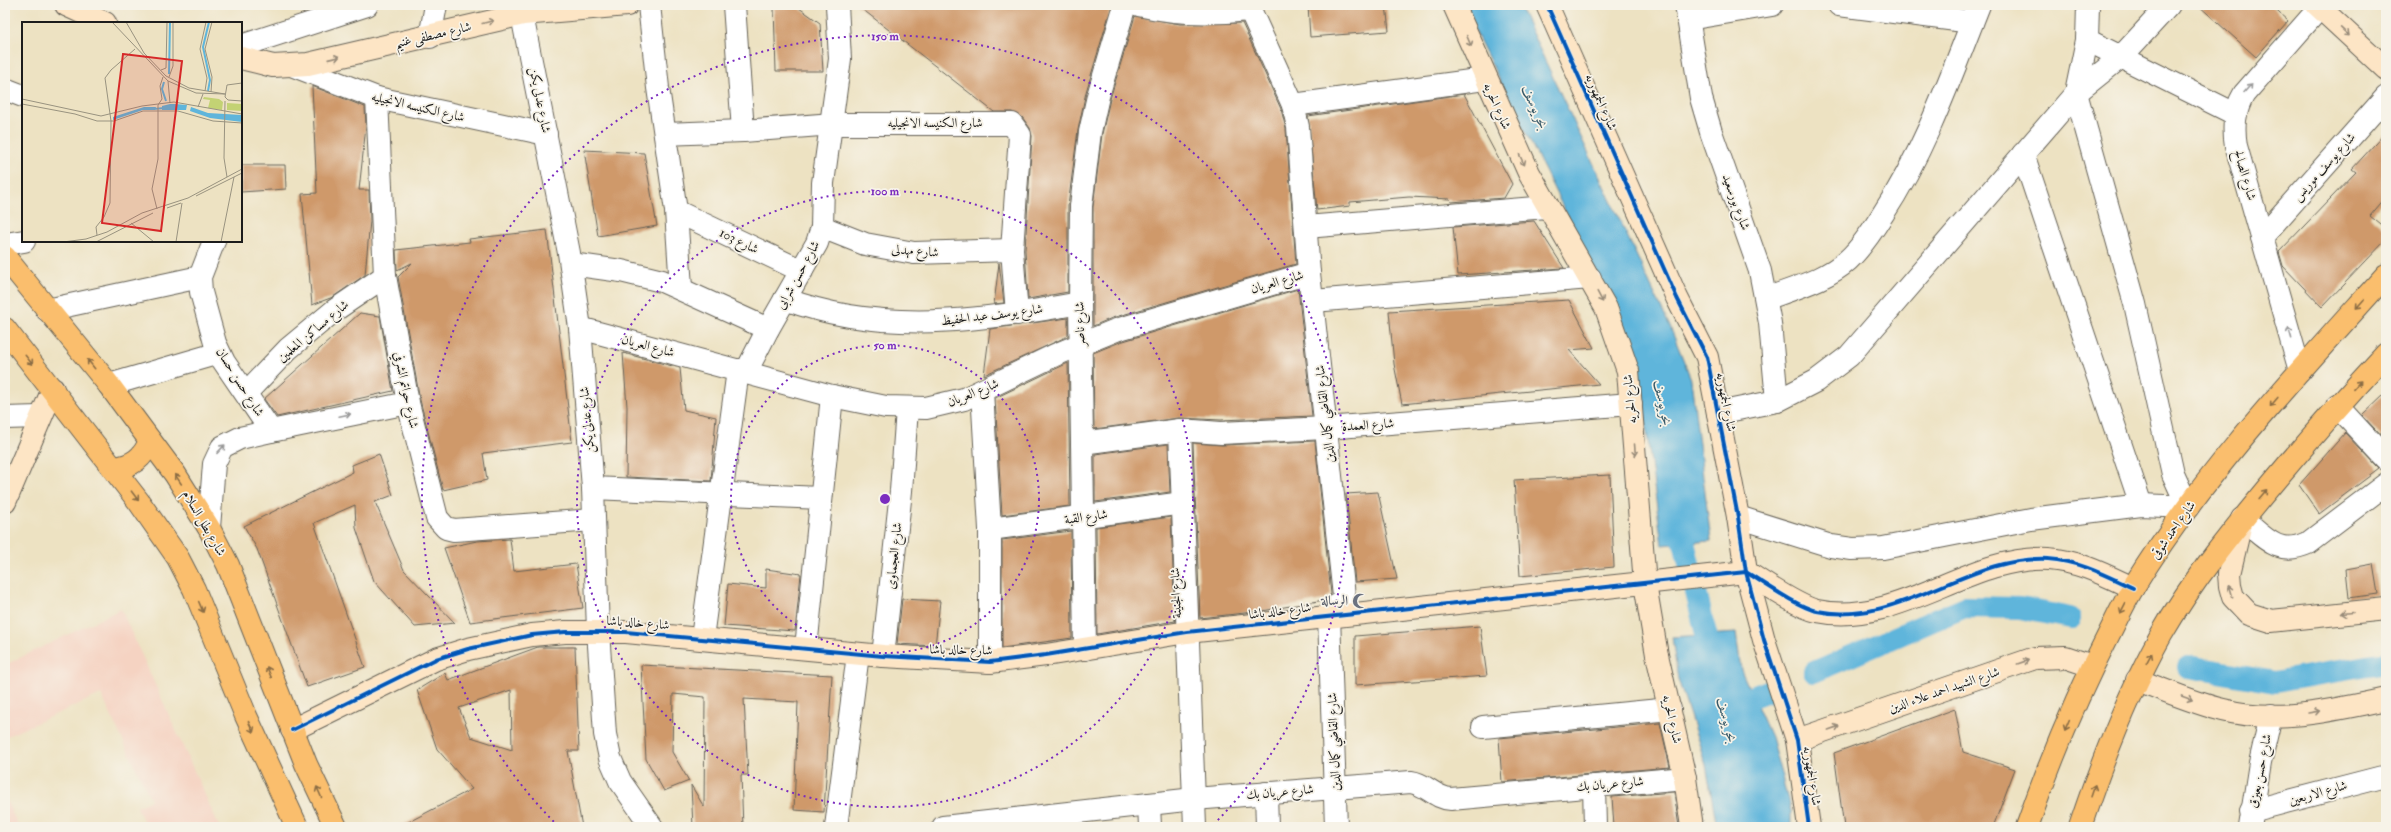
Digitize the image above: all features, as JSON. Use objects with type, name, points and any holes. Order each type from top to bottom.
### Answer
[{"type":"main road","name":"شارع بطل السلام","points":[[5,257],[109,385],[175,474],[210,528],[228,565],[292,730],[336,827]]},
{"type":"main road","name":"شارع احمد شوقى","points":[[2027,827],[2040,788],[2092,666],[2133,588],[2188,507],[2300,370],[2386,275]]},
{"type":"main road","points":[[6,332],[53,389],[160,529],[194,589],[246,716],[297,827]]},
{"type":"main road","points":[[2080,827],[2098,772],[2137,680],[2162,633],[2198,579],[2242,519],[2337,406],[2386,354]]},
{"type":"main road","points":[[114,468],[124,467],[141,458],[150,441]]},
{"type":"street","points":[[66,5],[103,22]]},
{"type":"street","points":[[242,46],[367,5]]},
{"type":"street","points":[[430,37],[436,5]]},
{"type":"street","name":"شارع مصطفى غنيم","points":[[242,58],[273,66],[294,66],[430,37],[522,10],[627,5]]},
{"type":"street","points":[[649,5],[653,54],[676,211],[681,288]]},
{"type":"street","points":[[734,5],[743,131]]},
{"type":"street","name":"شارع حسن شرابى","points":[[702,638],[722,493],[742,371],[802,271],[817,243],[822,227],[824,183],[833,124],[840,59],[837,5]]},
{"type":"street","name":"شارع ناصر","points":[[1086,649],[1080,303],[1081,206],[1084,169],[1098,96],[1125,5]]},
{"type":"street","points":[[1139,5],[1188,13],[1219,13],[1249,7]]},
{"type":"street","name":"شارع الحريه","points":[[1454,5],[1507,128],[1547,207],[1590,278],[1606,308],[1628,371],[1645,584],[1657,655],[1685,778],[1692,827]]},
{"type":"street","name":"شارع الجمهوريه","points":[[1546,5],[1677,298],[1707,356],[1738,517],[1746,572],[1764,640],[1797,740],[1809,827]]},
{"type":"street","points":[[1687,12],[1765,5]]},
{"type":"street","points":[[1766,299],[1826,276],[1848,260],[1872,232],[1896,196],[1918,152],[1976,13],[1840,5]]},
{"type":"street","points":[[1738,517],[1832,546],[1852,549],[1883,548],[2031,519],[2141,505],[2188,507],[2173,474],[2135,304],[2076,93],[2087,40],[2088,5]]},
{"type":"street","points":[[1718,413],[1777,401],[1816,381],[1849,356],[2076,93],[2121,57],[2169,5]]},
{"type":"street","points":[[2320,6],[2386,69]]},
{"type":"street","name":"شارع الصالح","points":[[2300,370],[2236,146],[2234,125],[2235,114],[2244,94],[2320,6]]},
{"type":"street","name":"شارع القاضي كمال الدين","points":[[1249,7],[1294,104],[1302,150],[1309,273],[1344,596],[1343,602],[1334,608],[1329,615],[1336,787],[1336,827]]},
{"type":"street","name":"شارع عدلى يكن","points":[[522,10],[571,264],[580,328],[593,488],[598,630],[605,734],[610,758],[620,781],[652,827]]},
{"type":"street","name":"شارع بورسعيد","points":[[1687,12],[1703,104],[1711,132],[1752,244],[1766,299],[1777,401]]},
{"type":"street","points":[[2087,40],[2235,114]]},
{"type":"street","name":"شارع الكنيسه الانجيليه","points":[[294,66],[377,98],[546,134]]},
{"type":"street","points":[[1294,104],[1485,79]]},
{"type":"street","points":[[5,89],[22,96]]},
{"type":"street","name":"شارع يوسف موريس","points":[[2262,237],[2386,97]]},
{"type":"street","name":"شارع حواتم الشرفي","points":[[377,98],[385,276],[408,402],[437,518],[446,528],[594,520]]},
{"type":"street","name":"شارع الكنيسه الانجيليه","points":[[665,134],[743,131],[833,124],[1012,124],[1020,135],[1012,250],[1017,314]]},
{"type":"street","points":[[2023,154],[2141,505]]},
{"type":"street","points":[[1306,227],[1547,207]]},
{"type":"street","name":"شارع 103","points":[[676,211],[802,271]]},
{"type":"street","name":"شارع مهدلى","points":[[822,227],[865,244],[914,253],[1012,250]]},
{"type":"street","points":[[5,244],[22,241]]},
{"type":"street","name":"شارع حسن حسان","points":[[214,242],[200,277],[201,292],[219,353],[271,431]]},
{"type":"street","points":[[571,264],[642,275],[681,288],[768,329]]},
{"type":"street","name":"شارع العريان","points":[[580,328],[832,396],[886,407],[907,408],[946,405],[982,391],[1081,344],[1147,319],[1309,273]]},
{"type":"street","name":"شارع مساكن المعلمين","points":[[246,393],[294,344],[335,310],[385,276]]},
{"type":"street","points":[[47,310],[200,277]]},
{"type":"street","points":[[1313,301],[1590,278]]},
{"type":"street","name":"شارع يوسف عبد الحفيظ","points":[[785,299],[829,312],[889,320],[949,322],[1017,314],[1080,303]]},
{"type":"street","points":[[109,385],[219,353]]},
{"type":"street","points":[[5,502],[39,417],[53,389]]},
{"type":"street","points":[[982,391],[990,529],[990,662]]},
{"type":"street","points":[[806,648],[832,396]]},
{"type":"street","points":[[210,528],[214,464],[216,455],[222,447],[230,442],[271,431],[408,402]]},
{"type":"street","name":"شارع العمدة","points":[[1082,443],[1180,430],[1221,433],[1326,428],[1630,404]]},
{"type":"street","points":[[2337,406],[2386,459]]},
{"type":"street","name":"شارع العجماوى","points":[[882,656],[901,491],[907,408]]},
{"type":"street","points":[[5,418],[39,417]]},
{"type":"street","name":"شارع الجنينة","points":[[1180,430],[1194,827]]},
{"type":"street","points":[[2386,484],[2300,548],[2290,549],[2271,544],[2242,519],[2229,574],[2233,597],[2249,614],[2271,621],[2386,609]]},
{"type":"street","points":[[593,488],[821,498]]},
{"type":"street","name":"شارع القبة","points":[[990,529],[1084,518],[1183,503]]},
{"type":"street","points":[[1746,572],[1810,609],[1838,615],[1884,608],[2014,562],[2047,559],[2079,563],[2133,588]]},
{"type":"street","name":"شارع خالد باشا","points":[[292,730],[436,659],[468,649],[532,635],[598,630],[702,638],[882,656],[990,662],[1086,649],[1187,632],[1329,615],[1645,584],[1746,572]]},
{"type":"street","points":[[836,827],[858,654]]},
{"type":"street","name":"شارع الشهيد احمد علاء الدين","points":[[1797,740],[2035,658],[2065,657],[2092,666]]},
{"type":"street","points":[[2137,680],[2224,711],[2271,715],[2307,714],[2386,699]]},
{"type":"street","points":[[1483,727],[1670,709]]},
{"type":"street","name":"شارع حسن بعيزق","points":[[2251,819],[2260,763],[2271,715]]},
{"type":"street","name":"شارع الاربعين","points":[[2251,819],[2386,776]]},
{"type":"street","name":"شارع عريان بك","points":[[942,827],[1194,799],[1411,782],[1422,785],[1440,798],[1451,799],[1685,778]]},
{"type":"street","points":[[1594,786],[1595,827]]},
{"type":"street","points":[[1266,793],[1267,827]]},
{"type":"street","points":[[1149,804],[1150,827]]},
{"type":"shaded area","points":[[121,609],[219,827],[146,827],[137,807],[151,800],[101,694],[5,737],[5,665]]},
{"type":"shaded area","points":[[5,798],[19,827],[5,827]]},
{"type":"water","points":[[1467,5],[1519,5],[1671,329],[1691,379],[1711,541],[1662,545],[1638,367],[1599,279],[1474,29]]},
{"type":"water","points":[[1736,633],[1741,670],[1771,737],[1791,811],[1791,827],[1717,827],[1706,765],[1678,679],[1672,637]]},
{"type":"building","points":[[795,5],[820,23],[823,71],[776,71],[774,8]]},
{"type":"building","points":[[857,5],[1112,5],[1086,92],[1078,130],[1068,206],[1068,292],[1028,299],[1025,250],[1032,136],[1030,128],[1022,117],[1012,112],[994,112]]},
{"type":"building","points":[[1308,5],[1386,5],[1389,31],[1310,37]]},
{"type":"building","points":[[2198,5],[2270,5],[2288,21],[2256,57]]},
{"type":"building","points":[[1135,16],[1180,24],[1242,23],[1281,109],[1286,129],[1296,264],[1112,318],[1093,326],[1093,207],[1102,134],[1110,99]]},
{"type":"building","points":[[312,86],[365,107],[366,126],[359,190],[369,190],[370,221],[365,275],[333,297],[312,305],[302,194],[317,193]]},
{"type":"building","points":[[1464,94],[1512,184],[1504,198],[1451,202],[1450,199],[1409,197],[1350,202],[1350,206],[1317,210],[1308,116]]},
{"type":"building","points":[[2386,132],[2386,197],[2370,216],[2386,229],[2386,240],[2322,307],[2283,266],[2279,252],[2356,172],[2352,169]]},
{"type":"building","points":[[584,150],[644,153],[657,226],[598,236]]},
{"type":"building","points":[[242,165],[285,165],[286,189],[242,192]]},
{"type":"building","points":[[1534,221],[1564,268],[1458,275],[1453,227]]},
{"type":"building","points":[[547,230],[572,442],[483,453],[487,480],[443,490],[420,400],[398,277],[412,263],[397,270],[396,250],[470,242],[469,239]]},
{"type":"building","points":[[999,263],[1004,303],[994,304]]},
{"type":"building","points":[[1298,289],[1312,416],[1221,420],[1179,418],[1094,429],[1093,353],[1120,342]]},
{"type":"building","points":[[1569,300],[1594,348],[1569,350],[1599,384],[1402,404],[1394,364],[1389,311]]},
{"type":"building","points":[[360,313],[380,316],[393,391],[277,417],[264,399]]},
{"type":"building","points":[[1068,318],[1068,336],[984,375],[990,329]]},
{"type":"building","points":[[623,353],[680,368],[684,410],[716,417],[711,481],[626,477],[627,407]]},
{"type":"building","points":[[1068,363],[1070,506],[1002,515],[995,398]]},
{"type":"building","points":[[2386,392],[2386,441],[2362,415]]},
{"type":"building","points":[[2345,433],[2379,469],[2319,514],[2299,485]]},
{"type":"building","points":[[1315,441],[1331,594],[1324,600],[1262,611],[1200,618],[1193,443],[1222,445]]},
{"type":"building","points":[[1168,444],[1170,492],[1095,502],[1095,454]]},
{"type":"building","points":[[379,454],[393,495],[375,502],[404,570],[455,623],[415,627],[374,581],[356,528],[355,505],[314,523],[365,667],[307,687],[257,549],[244,526],[353,472],[352,465]]},
{"type":"building","points":[[1610,475],[1614,567],[1520,576],[1514,480]]},
{"type":"building","points":[[1378,492],[1397,579],[1355,582],[1346,494]]},
{"type":"building","points":[[1171,517],[1175,621],[1097,634],[1096,527]]},
{"type":"building","points":[[1071,531],[1072,638],[1002,648],[1002,540]]},
{"type":"building","points":[[510,539],[514,571],[576,564],[583,608],[470,622],[444,548],[477,541]]},
{"type":"building","points":[[2373,564],[2378,594],[2349,598],[2346,569]]},
{"type":"building","points":[[766,569],[801,574],[795,631],[724,626],[728,584],[766,588]]},
{"type":"building","points":[[902,599],[940,601],[935,646],[897,644]]},
{"type":"building","points":[[1480,626],[1487,676],[1355,685],[1355,636]]},
{"type":"building","points":[[538,647],[575,647],[579,751],[568,751],[582,827],[399,827],[472,789],[437,749],[417,690],[445,673],[448,680]],"holes":[[[511,690],[512,750],[471,737],[459,708]]]},
{"type":"building","points":[[641,665],[832,675],[824,812],[794,810],[798,702],[744,699],[748,775],[741,775],[743,827],[693,827],[691,785],[704,807],[705,697],[673,694],[672,752],[689,781],[664,791],[646,759]]},
{"type":"building","points":[[1955,709],[1963,752],[2015,769],[1993,827],[1844,827],[1834,753]]},
{"type":"building","points":[[1660,723],[1670,767],[1502,782],[1499,738]]},
{"type":"building","points":[[1674,792],[1679,827],[1614,827],[1612,797]]},
{"type":"waterway","name":"بحر يوسف","points":[[1680,513],[1682,534],[1713,663]]},
{"type":"waterway","points":[[1814,672],[1965,607],[2020,608],[2070,618]]},
{"type":"waterway","points":[[2188,667],[2275,682],[2386,663]]},
{"type":"waterway","points":[[1726,707],[1773,689]]},
{"type":"cycle path","points":[[1547,5],[1677,298],[1707,357],[1738,517],[1746,572],[1764,640],[1797,740],[1809,827]]},
{"type":"cycle path","points":[[292,730],[436,659],[468,649],[532,635],[565,632],[626,632],[883,656],[990,662],[1046,655],[1187,632],[1746,572],[1781,594],[1809,609],[1847,613],[1876,609],[1905,601],[1961,578],[1990,568],[2018,561],[2048,559],[2059,560],[2092,569],[2133,588]]},
{"type":"place","name":"الرسالة","points":[[1360,601]]}]
